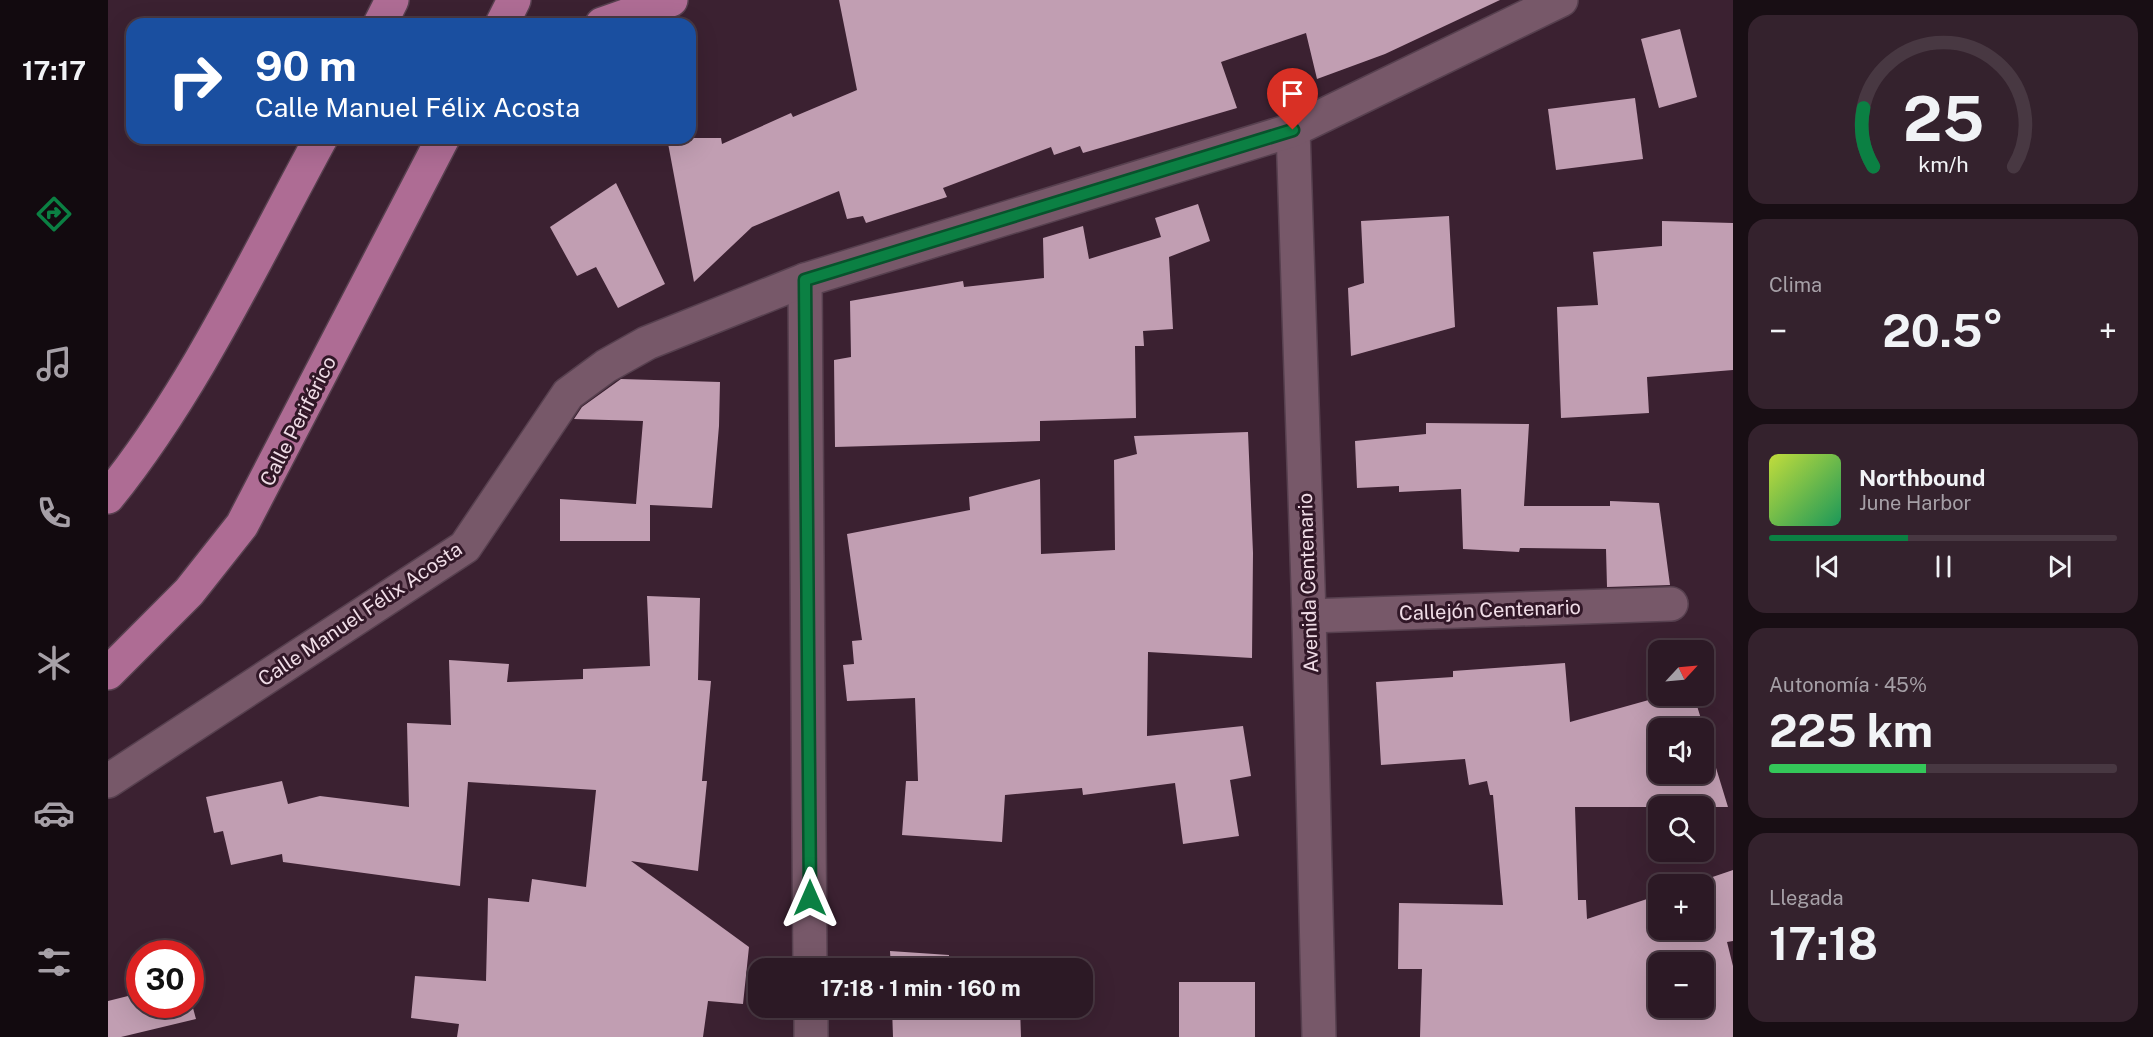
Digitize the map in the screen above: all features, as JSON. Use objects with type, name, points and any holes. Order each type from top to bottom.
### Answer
[{"type":"highway","points":[[383,18],[392,0]]},
{"type":"highway","points":[[505,18],[514,0]]},
{"type":"highway","points":[[619,18],[671,0]]},
{"type":"highway","points":[[108,497],[142,454],[212,339],[318,144]]},
{"type":"highway","name":"Calle Periférico","points":[[108,673],[189,592],[242,525],[440,144]]},
{"type":"street","name":"Calle Manuel Félix Acosta","points":[[108,781],[465,547],[568,394],[606,366],[647,343],[805,280],[1293,130],[1562,0]]},
{"type":"street","name":"Avenida Centenario","points":[[1293,130],[1309,616],[1319,1037]]},
{"type":"street","points":[[805,280],[810,958]]},
{"type":"street","name":"Callejón Centenario","points":[[1309,616],[1671,604]]},
{"type":"street","points":[[811,1018],[811,1037]]},
{"type":"building","points":[[839,0],[1500,0],[1385,54],[1317,79],[1306,33],[1221,62],[1237,108],[1083,153],[1080,146],[1054,155],[1051,147],[943,188],[947,197],[866,223],[863,216],[847,219],[839,191],[752,227],[694,282],[668,144],[696,144],[696,138],[721,138],[722,144],[791,113],[793,117],[857,90]]},
{"type":"building","points":[[1680,29],[1697,97],[1659,108],[1641,39]]},
{"type":"building","points":[[1635,98],[1643,159],[1556,170],[1548,109]]},
{"type":"building","points":[[616,183],[665,284],[618,308],[596,267],[577,276],[550,227]]},
{"type":"building","points":[[1198,204],[1210,241],[1169,257],[1173,329],[1143,331],[1144,346],[1135,346],[1136,418],[1040,421],[1040,441],[835,447],[834,360],[851,357],[850,301],[963,281],[964,287],[1044,278],[1043,238],[1083,226],[1089,259],[1161,237],[1155,218]]},
{"type":"building","points":[[1449,216],[1455,327],[1351,356],[1348,288],[1364,283],[1361,221]]},
{"type":"building","points":[[1662,221],[1733,223],[1733,370],[1647,377],[1649,413],[1561,418],[1557,307],[1598,305],[1593,252],[1662,246]]},
{"type":"building","points":[[621,379],[720,382],[712,508],[650,505],[650,541],[560,541],[560,499],[636,504],[643,421],[574,419],[582,407]]},
{"type":"building","points":[[1426,423],[1529,424],[1524,506],[1610,506],[1610,501],[1659,503],[1670,585],[1607,587],[1606,549],[1520,548],[1519,552],[1463,549],[1461,489],[1399,492],[1399,486],[1357,488],[1355,441],[1426,434]]},
{"type":"building","points":[[1248,432],[1253,553],[1252,658],[1148,652],[1147,736],[1243,726],[1251,776],[1230,780],[1239,836],[1183,844],[1175,783],[1083,795],[1082,788],[1005,795],[1002,842],[902,835],[906,781],[918,781],[915,698],[847,701],[843,665],[854,664],[852,641],[862,640],[847,534],[970,510],[969,497],[1040,479],[1041,554],[1115,550],[1114,460],[1137,454],[1134,436]]},
{"type":"building","points":[[647,596],[700,598],[698,680],[711,681],[702,781],[707,781],[698,871],[631,861],[749,947],[743,1004],[708,1001],[703,1037],[457,1037],[459,1024],[411,1018],[415,976],[486,981],[488,898],[529,902],[532,879],[586,887],[596,790],[468,782],[460,886],[283,862],[282,854],[231,865],[223,831],[214,833],[206,797],[282,781],[288,804],[320,796],[409,807],[407,723],[451,725],[449,660],[509,664],[507,682],[583,679],[583,669],[650,666]]},
{"type":"building","points":[[1565,663],[1570,722],[1648,700],[1648,706],[1697,706],[1701,718],[1648,718],[1648,784],[1714,784],[1714,761],[1728,807],[1714,807],[1714,796],[1648,796],[1648,807],[1575,807],[1578,900],[1586,900],[1587,919],[1648,899],[1648,940],[1714,940],[1714,876],[1733,870],[1733,941],[1727,942],[1733,966],[1733,1037],[1420,1037],[1422,969],[1398,969],[1399,903],[1503,905],[1493,795],[1490,795],[1487,781],[1469,785],[1465,759],[1381,765],[1376,682],[1453,677],[1453,671]]},
{"type":"building","points":[[890,951],[949,955],[949,958],[890,958]]},
{"type":"building","points":[[1179,982],[1255,982],[1255,1037],[1179,1037]]},
{"type":"building","points":[[126,996],[126,1018],[196,1019],[121,1037],[108,1037],[108,1001]]},
{"type":"building","points":[[892,1018],[1020,1018],[1021,1037],[893,1037]]},
{"type":"route","points":[[810,898],[805,280],[1293,130]]}]
